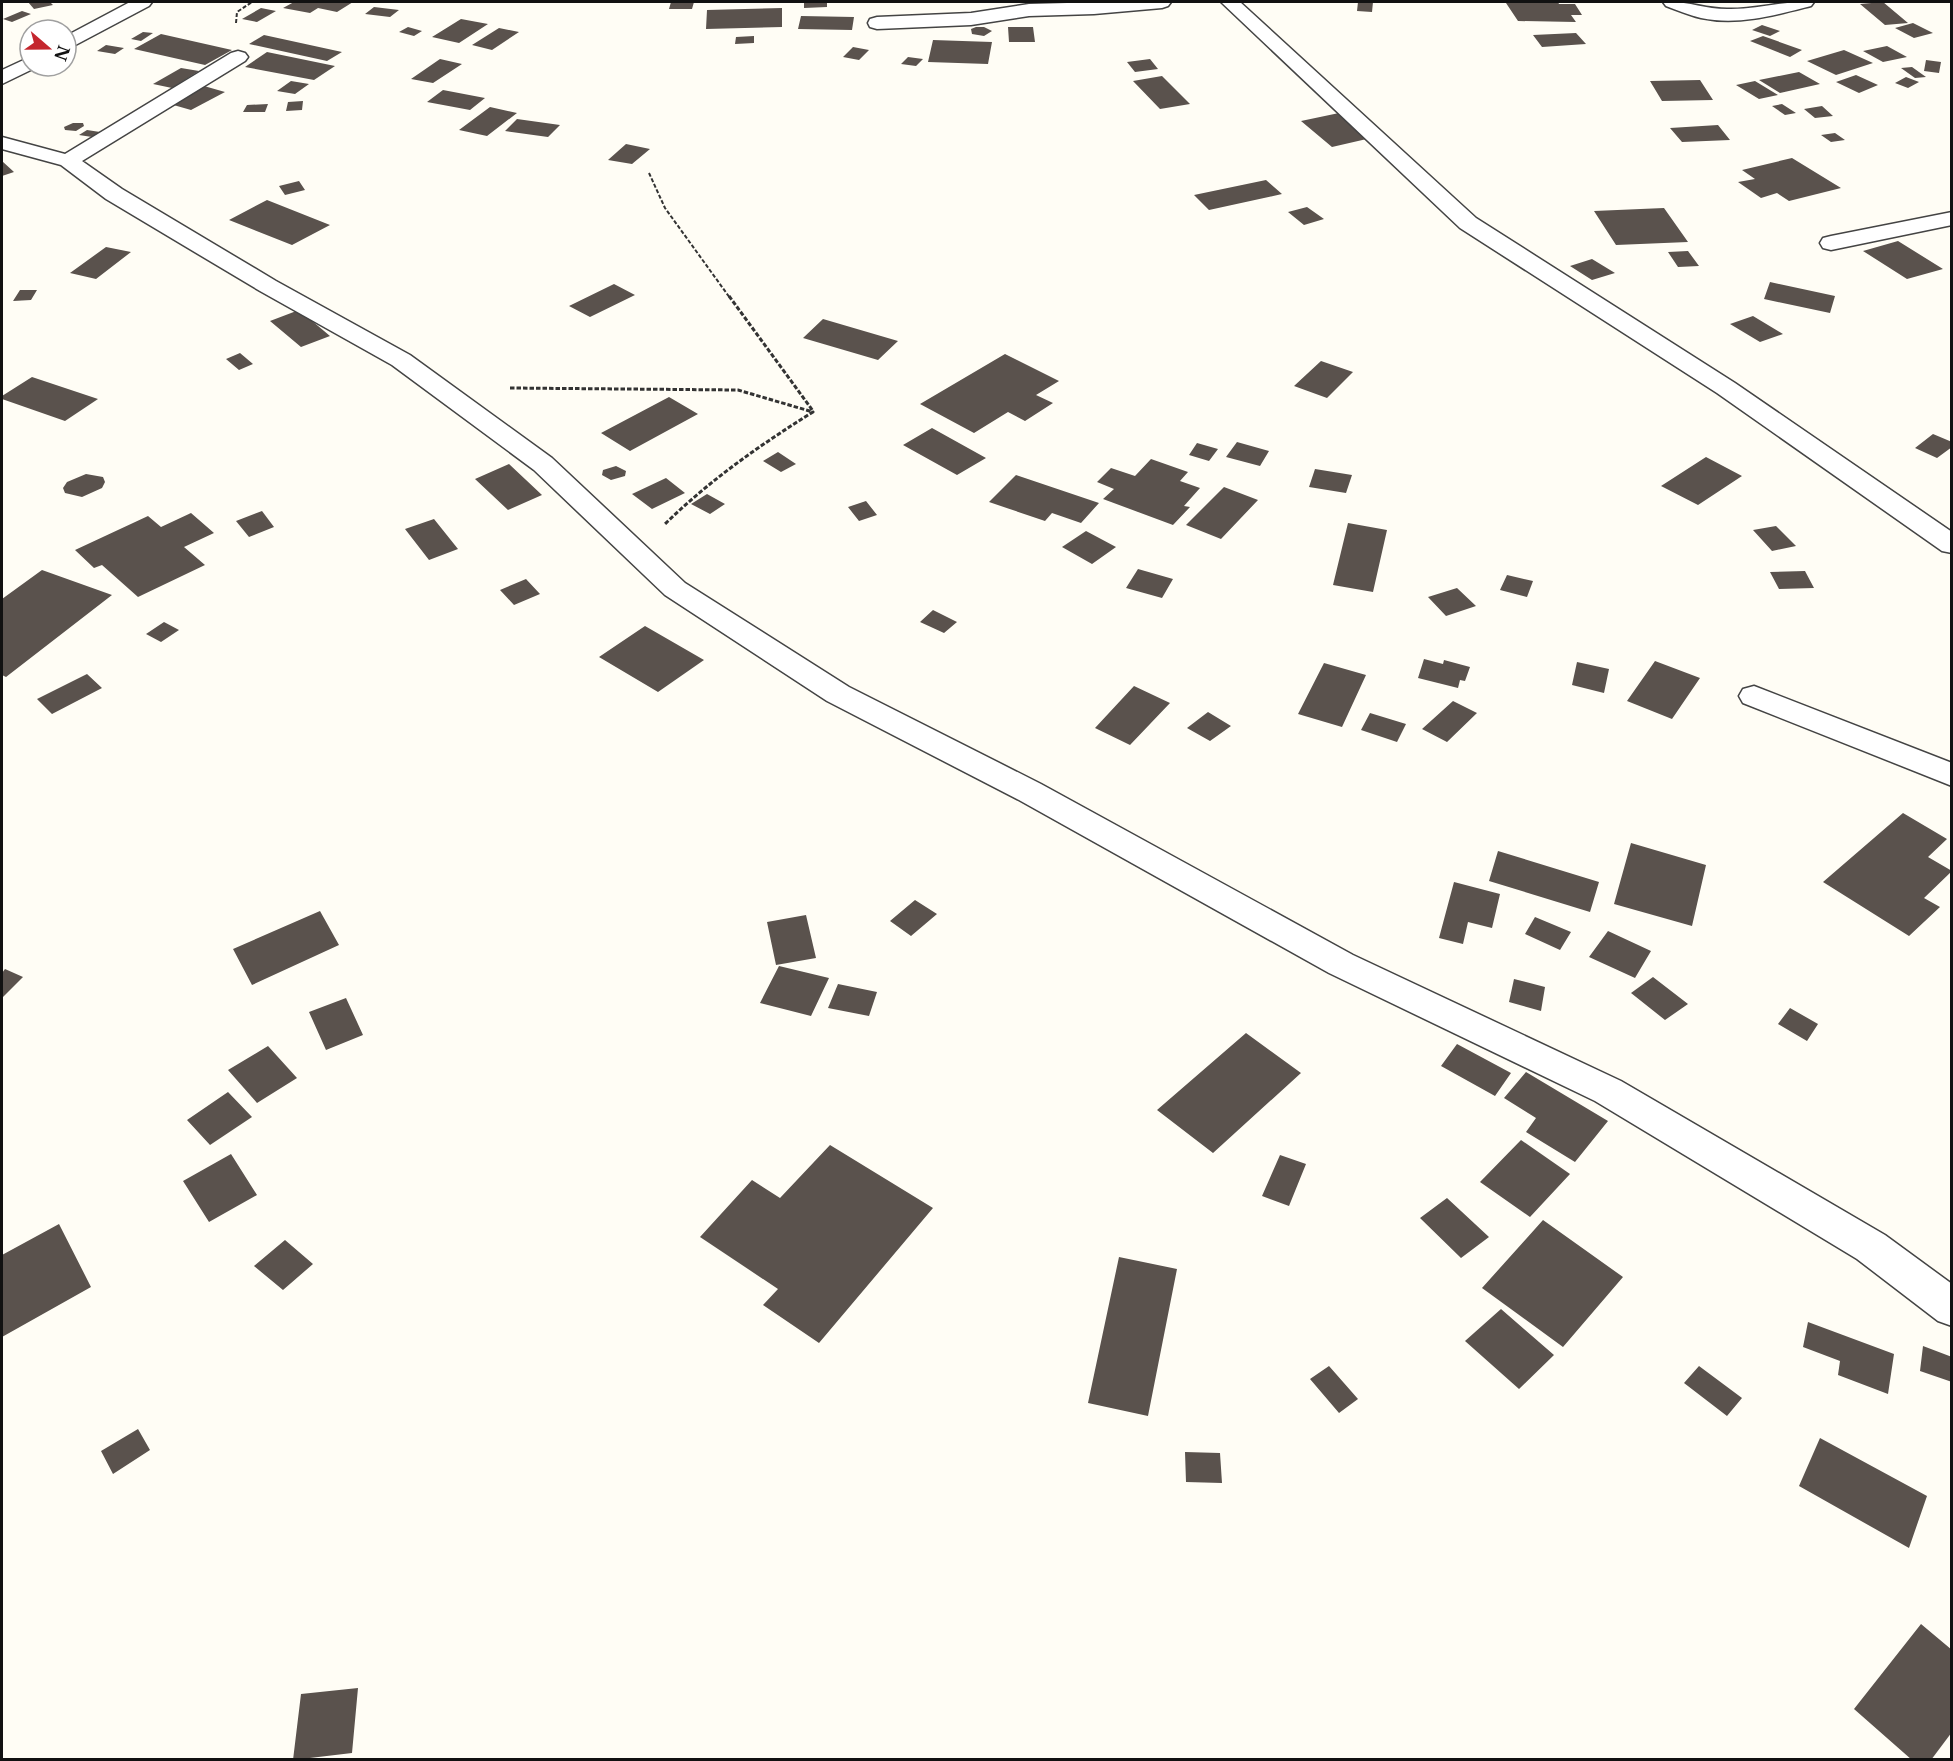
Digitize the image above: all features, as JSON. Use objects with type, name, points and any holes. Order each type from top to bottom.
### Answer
[{"type":"street","points":[[78,37],[143,2]]},
{"type":"street","points":[[877,23],[971,19],[1029,10],[1094,8],[1162,2]]},
{"type":"street","points":[[1230,2],[1468,223],[1726,388],[1952,545]]},
{"type":"street","points":[[1672,2],[1703,13],[1738,14],[1780,9],[1805,2]]},
{"type":"street","points":[[68,161],[238,57]]},
{"type":"street","points":[[2,78],[18,69]]},
{"type":"street","points":[[2,143],[68,161],[114,194],[268,286],[401,360],[543,464],[675,589],[838,694],[1030,792],[1341,964],[1608,1091],[1872,1247],[1952,1308]]},
{"type":"street","points":[[1831,243],[1952,218]]},
{"type":"street","points":[[1754,696],[1952,775]]},
{"type":"path","points":[[649,173],[665,208],[813,412]]},
{"type":"path","points":[[437,387],[738,390],[813,412]]},
{"type":"path","points":[[637,553],[695,494],[764,442],[813,412]]},
{"type":"building","points":[[28,2],[50,2],[53,5],[34,9]]},
{"type":"building","points":[[294,2],[353,2],[337,12],[318,8],[310,13],[283,8]]},
{"type":"building","points":[[671,2],[694,2],[692,9],[669,9]]},
{"type":"building","points":[[804,2],[827,2],[827,7],[804,8]]},
{"type":"building","points":[[1358,2],[1373,2],[1372,12],[1357,11]]},
{"type":"building","points":[[1558,2],[1559,4],[1575,4],[1582,15],[1571,15],[1576,22],[1518,21],[1506,3]]},
{"type":"building","points":[[1883,2],[1908,23],[1885,25],[1860,4]]},
{"type":"building","points":[[374,7],[399,10],[390,17],[365,14]]},
{"type":"building","points":[[261,8],[276,11],[257,22],[242,19]]},
{"type":"building","points":[[782,8],[782,27],[706,29],[707,10]]},
{"type":"building","points":[[22,11],[31,14],[12,22],[3,19]]},
{"type":"building","points":[[801,16],[854,17],[852,30],[798,29]]},
{"type":"building","points":[[461,19],[488,24],[459,43],[432,37]]},
{"type":"building","points":[[1913,23],[1933,33],[1914,38],[1895,28]]},
{"type":"building","points":[[1762,25],[1780,31],[1770,36],[1752,30]]},
{"type":"building","points":[[408,27],[422,31],[414,36],[399,32]]},
{"type":"building","points":[[984,27],[992,31],[984,36],[972,34],[971,29]]},
{"type":"building","points":[[1008,27],[1033,27],[1035,42],[1009,42]]},
{"type":"building","points":[[499,28],[519,32],[492,50],[472,45]]},
{"type":"building","points":[[143,32],[153,33],[141,41],[131,39]]},
{"type":"building","points":[[1576,33],[1586,44],[1542,47],[1533,35]]},
{"type":"building","points":[[161,34],[232,50],[205,65],[134,49]]},
{"type":"building","points":[[264,35],[342,52],[327,61],[249,44]]},
{"type":"building","points":[[754,36],[754,43],[735,44],[736,37]]},
{"type":"building","points":[[1763,36],[1802,50],[1790,57],[1750,41]]},
{"type":"building","points":[[933,40],[992,42],[988,64],[928,62]]},
{"type":"building","points":[[106,45],[124,48],[115,54],[97,51]]},
{"type":"building","points":[[1887,46],[1907,57],[1883,62],[1863,51]]},
{"type":"building","points":[[853,47],[869,50],[859,60],[843,57]]},
{"type":"building","points":[[1844,50],[1873,63],[1836,75],[1807,61]]},
{"type":"building","points":[[267,52],[335,66],[314,80],[245,67]]},
{"type":"building","points":[[908,57],[923,59],[916,66],[901,64]]},
{"type":"building","points":[[440,59],[462,64],[433,83],[411,79]]},
{"type":"building","points":[[1150,59],[1158,69],[1135,72],[1127,62]]},
{"type":"building","points":[[1926,60],[1941,62],[1939,73],[1924,71]]},
{"type":"building","points":[[1912,67],[1926,77],[1915,78],[1901,68]]},
{"type":"building","points":[[181,68],[199,71],[172,88],[153,84]]},
{"type":"building","points":[[1799,72],[1820,84],[1780,93],[1759,80]]},
{"type":"building","points":[[1856,75],[1878,85],[1859,93],[1836,82]]},
{"type":"building","points":[[1162,76],[1190,104],[1160,109],[1133,81]]},
{"type":"building","points":[[1906,77],[1919,82],[1908,88],[1895,83]]},
{"type":"building","points":[[1700,80],[1713,100],[1662,101],[1650,81]]},
{"type":"building","points":[[291,81],[309,84],[295,94],[277,91]]},
{"type":"building","points":[[1755,81],[1778,95],[1759,99],[1736,85]]},
{"type":"building","points":[[204,86],[225,92],[191,110],[170,104]]},
{"type":"building","points":[[443,90],[485,98],[470,110],[427,102]]},
{"type":"building","points":[[303,101],[302,110],[286,111],[288,102]]},
{"type":"building","points":[[268,104],[265,112],[243,112],[247,105]]},
{"type":"building","points":[[1782,104],[1796,113],[1785,115],[1772,106]]},
{"type":"building","points":[[1822,106],[1833,116],[1815,118],[1804,109]]},
{"type":"building","points":[[490,107],[517,113],[487,136],[459,130]]},
{"type":"building","points":[[1339,113],[1371,138],[1332,147],[1301,121]]},
{"type":"building","points":[[517,119],[560,125],[548,137],[505,131]]},
{"type":"building","points":[[73,123],[83,123],[84,126],[76,131],[65,130],[64,127]]},
{"type":"building","points":[[1718,125],[1730,140],[1682,142],[1670,128]]},
{"type":"building","points":[[87,130],[100,132],[92,137],[79,135]]},
{"type":"building","points":[[1835,133],[1845,140],[1831,142],[1821,135]]},
{"type":"building","points":[[626,144],[650,149],[632,164],[608,160]]},
{"type":"building","points":[[1792,158],[1841,188],[1789,201],[1777,193],[1761,198],[1738,182],[1755,179],[1742,170]]},
{"type":"building","points":[[2,161],[14,172],[2,176]]},
{"type":"building","points":[[1266,180],[1282,194],[1209,210],[1194,195]]},
{"type":"building","points":[[299,181],[305,190],[285,195],[279,186]]},
{"type":"building","points":[[267,200],[330,225],[292,245],[229,220]]},
{"type":"building","points":[[1307,207],[1324,219],[1304,225],[1288,212]]},
{"type":"building","points":[[1664,208],[1688,242],[1616,245],[1594,211]]},
{"type":"building","points":[[1898,241],[1943,269],[1907,279],[1863,251]]},
{"type":"building","points":[[106,247],[131,252],[96,279],[70,273]]},
{"type":"building","points":[[1688,251],[1699,266],[1678,267],[1668,252]]},
{"type":"building","points":[[1592,259],[1615,273],[1592,280],[1570,266]]},
{"type":"building","points":[[1770,282],[1835,296],[1830,313],[1764,299]]},
{"type":"building","points":[[614,284],[635,295],[590,317],[569,306]]},
{"type":"building","points":[[20,290],[37,290],[31,300],[13,301]]},
{"type":"building","points":[[299,310],[330,336],[301,347],[270,321]]},
{"type":"building","points":[[1753,316],[1783,334],[1760,342],[1730,324]]},
{"type":"building","points":[[823,319],[898,341],[878,360],[803,338]]},
{"type":"building","points":[[240,353],[253,364],[239,370],[226,359]]},
{"type":"building","points":[[1005,354],[1059,381],[1036,395],[1053,403],[1025,421],[1008,412],[974,433],[920,404]]},
{"type":"building","points":[[1321,361],[1353,372],[1327,398],[1294,386]]},
{"type":"building","points":[[32,377],[98,399],[65,421],[2,399],[2,396]]},
{"type":"building","points":[[669,397],[698,414],[630,451],[601,433]]},
{"type":"building","points":[[932,428],[986,458],[957,475],[903,445]]},
{"type":"building","points":[[1933,434],[1952,442],[1952,447],[1937,458],[1915,448]]},
{"type":"building","points":[[1237,442],[1269,451],[1260,466],[1226,457]]},
{"type":"building","points":[[1197,443],[1218,449],[1209,461],[1189,455]]},
{"type":"building","points":[[778,452],[796,464],[781,472],[763,461]]},
{"type":"building","points":[[1706,457],[1742,476],[1698,505],[1661,486]]},
{"type":"building","points":[[1151,459],[1188,472],[1180,481],[1200,488],[1184,506],[1190,507],[1173,525],[1103,499],[1114,489],[1097,482],[1111,468],[1135,476]]},
{"type":"building","points":[[509,464],[542,495],[508,510],[475,479]]},
{"type":"building","points":[[616,466],[626,471],[625,476],[611,480],[602,475],[603,470]]},
{"type":"building","points":[[1315,469],[1352,475],[1346,493],[1309,487]]},
{"type":"building","points":[[86,474],[103,477],[105,482],[102,488],[82,497],[65,493],[63,488],[67,482]]},
{"type":"building","points":[[1016,475],[1099,503],[1081,523],[1052,513],[1045,521],[989,502]]},
{"type":"building","points":[[666,478],[685,493],[652,509],[632,494]]},
{"type":"building","points":[[1224,487],[1258,500],[1221,539],[1186,525]]},
{"type":"building","points":[[707,494],[725,504],[710,514],[691,504]]},
{"type":"building","points":[[866,501],[877,515],[859,521],[848,507]]},
{"type":"building","points":[[262,511],[274,527],[249,537],[236,521]]},
{"type":"building","points":[[191,513],[214,533],[184,547],[205,565],[138,597],[102,565],[94,568],[75,550],[148,516],[161,527]]},
{"type":"building","points":[[434,519],[458,549],[429,560],[405,529]]},
{"type":"building","points":[[1348,523],[1387,530],[1373,592],[1333,585]]},
{"type":"building","points":[[1776,526],[1796,546],[1772,551],[1753,530]]},
{"type":"building","points":[[1086,531],[1116,547],[1092,564],[1062,547]]},
{"type":"building","points":[[1138,569],[1173,579],[1162,598],[1126,588]]},
{"type":"building","points":[[42,570],[112,595],[6,677],[2,675],[2,599]]},
{"type":"building","points":[[1805,571],[1814,588],[1779,589],[1770,572]]},
{"type":"building","points":[[1507,575],[1533,581],[1527,597],[1500,590]]},
{"type":"building","points":[[526,579],[540,594],[514,605],[500,590]]},
{"type":"building","points":[[1457,588],[1476,606],[1446,616],[1428,597]]},
{"type":"building","points":[[933,610],[957,622],[944,633],[920,622]]},
{"type":"building","points":[[164,622],[179,630],[161,642],[146,634]]},
{"type":"building","points":[[645,626],[704,660],[658,692],[599,657]]},
{"type":"building","points":[[1424,659],[1443,664],[1444,660],[1470,667],[1465,681],[1460,680],[1458,688],[1418,678]]},
{"type":"building","points":[[1655,661],[1700,678],[1672,719],[1627,701]]},
{"type":"building","points":[[1577,662],[1609,669],[1604,693],[1572,685]]},
{"type":"building","points":[[1324,663],[1366,675],[1342,727],[1298,714]]},
{"type":"building","points":[[87,674],[102,688],[52,714],[37,699]]},
{"type":"building","points":[[1134,686],[1170,703],[1130,745],[1095,728]]},
{"type":"building","points":[[1453,701],[1477,713],[1447,742],[1422,729]]},
{"type":"building","points":[[1208,712],[1231,726],[1210,741],[1187,728]]},
{"type":"building","points":[[1370,713],[1406,724],[1397,742],[1361,730]]},
{"type":"building","points":[[1903,813],[1947,839],[1928,857],[1952,871],[1924,898],[1940,907],[1909,936],[1823,882]]},
{"type":"building","points":[[1631,843],[1706,865],[1692,926],[1614,904]]},
{"type":"building","points":[[1498,851],[1599,882],[1590,912],[1489,881]]},
{"type":"building","points":[[1454,882],[1500,894],[1492,928],[1468,922],[1463,944],[1439,938]]},
{"type":"building","points":[[915,900],[937,914],[911,936],[890,921]]},
{"type":"building","points":[[320,911],[339,945],[252,985],[233,949]]},
{"type":"building","points":[[806,915],[816,958],[776,965],[767,922]]},
{"type":"building","points":[[1535,917],[1571,932],[1560,950],[1525,934]]},
{"type":"building","points":[[1608,931],[1651,951],[1635,978],[1589,957]]},
{"type":"building","points":[[779,966],[829,978],[811,1016],[760,1003]]},
{"type":"building","points":[[5,969],[23,977],[2,998],[2,973]]},
{"type":"building","points":[[1653,977],[1688,1004],[1665,1020],[1631,993]]},
{"type":"building","points":[[1514,979],[1545,987],[1541,1011],[1509,1002]]},
{"type":"building","points":[[838,984],[877,992],[869,1016],[828,1008]]},
{"type":"building","points":[[346,998],[363,1035],[326,1050],[309,1012]]},
{"type":"building","points":[[1790,1008],[1818,1024],[1807,1041],[1778,1024]]},
{"type":"building","points":[[1246,1033],[1301,1073],[1213,1153],[1157,1110]]},
{"type":"building","points":[[1457,1044],[1511,1073],[1495,1096],[1441,1066]]},
{"type":"building","points":[[268,1046],[297,1078],[257,1103],[228,1070]]},
{"type":"building","points":[[1526,1072],[1608,1121],[1575,1162],[1526,1132],[1536,1118],[1504,1098]]},
{"type":"building","points":[[228,1092],[252,1117],[210,1145],[187,1120]]},
{"type":"building","points":[[1521,1140],[1570,1174],[1530,1217],[1480,1182]]},
{"type":"building","points":[[830,1145],[933,1208],[819,1343],[763,1305],[778,1289],[700,1237],[752,1180],[780,1198]]},
{"type":"building","points":[[231,1154],[257,1195],[209,1222],[183,1181]]},
{"type":"building","points":[[1280,1155],[1306,1164],[1289,1206],[1262,1196]]},
{"type":"building","points":[[1447,1198],[1489,1237],[1461,1258],[1420,1218]]},
{"type":"building","points":[[1543,1220],[1623,1277],[1563,1347],[1482,1288]]},
{"type":"building","points":[[59,1224],[91,1287],[2,1337],[2,1255]]},
{"type":"building","points":[[285,1240],[313,1264],[283,1290],[254,1266]]},
{"type":"building","points":[[1119,1257],[1177,1269],[1148,1416],[1088,1403]]},
{"type":"building","points":[[1501,1309],[1554,1355],[1519,1389],[1465,1341]]},
{"type":"building","points":[[1808,1322],[1894,1354],[1888,1394],[1838,1375],[1840,1361],[1803,1347]]},
{"type":"building","points":[[1923,1346],[1952,1357],[1952,1382],[1920,1371]]},
{"type":"building","points":[[1329,1366],[1358,1399],[1339,1413],[1310,1379]]},
{"type":"building","points":[[1699,1366],[1742,1398],[1727,1416],[1684,1383]]},
{"type":"building","points":[[138,1429],[150,1450],[113,1474],[101,1451]]},
{"type":"building","points":[[1820,1438],[1927,1496],[1909,1548],[1799,1486]]},
{"type":"building","points":[[1185,1452],[1220,1453],[1222,1483],[1186,1482]]},
{"type":"building","points":[[1921,1624],[1952,1650],[1952,1732],[1931,1760],[1912,1760],[1854,1709]]},
{"type":"building","points":[[358,1688],[352,1753],[293,1760],[301,1694]]}]
